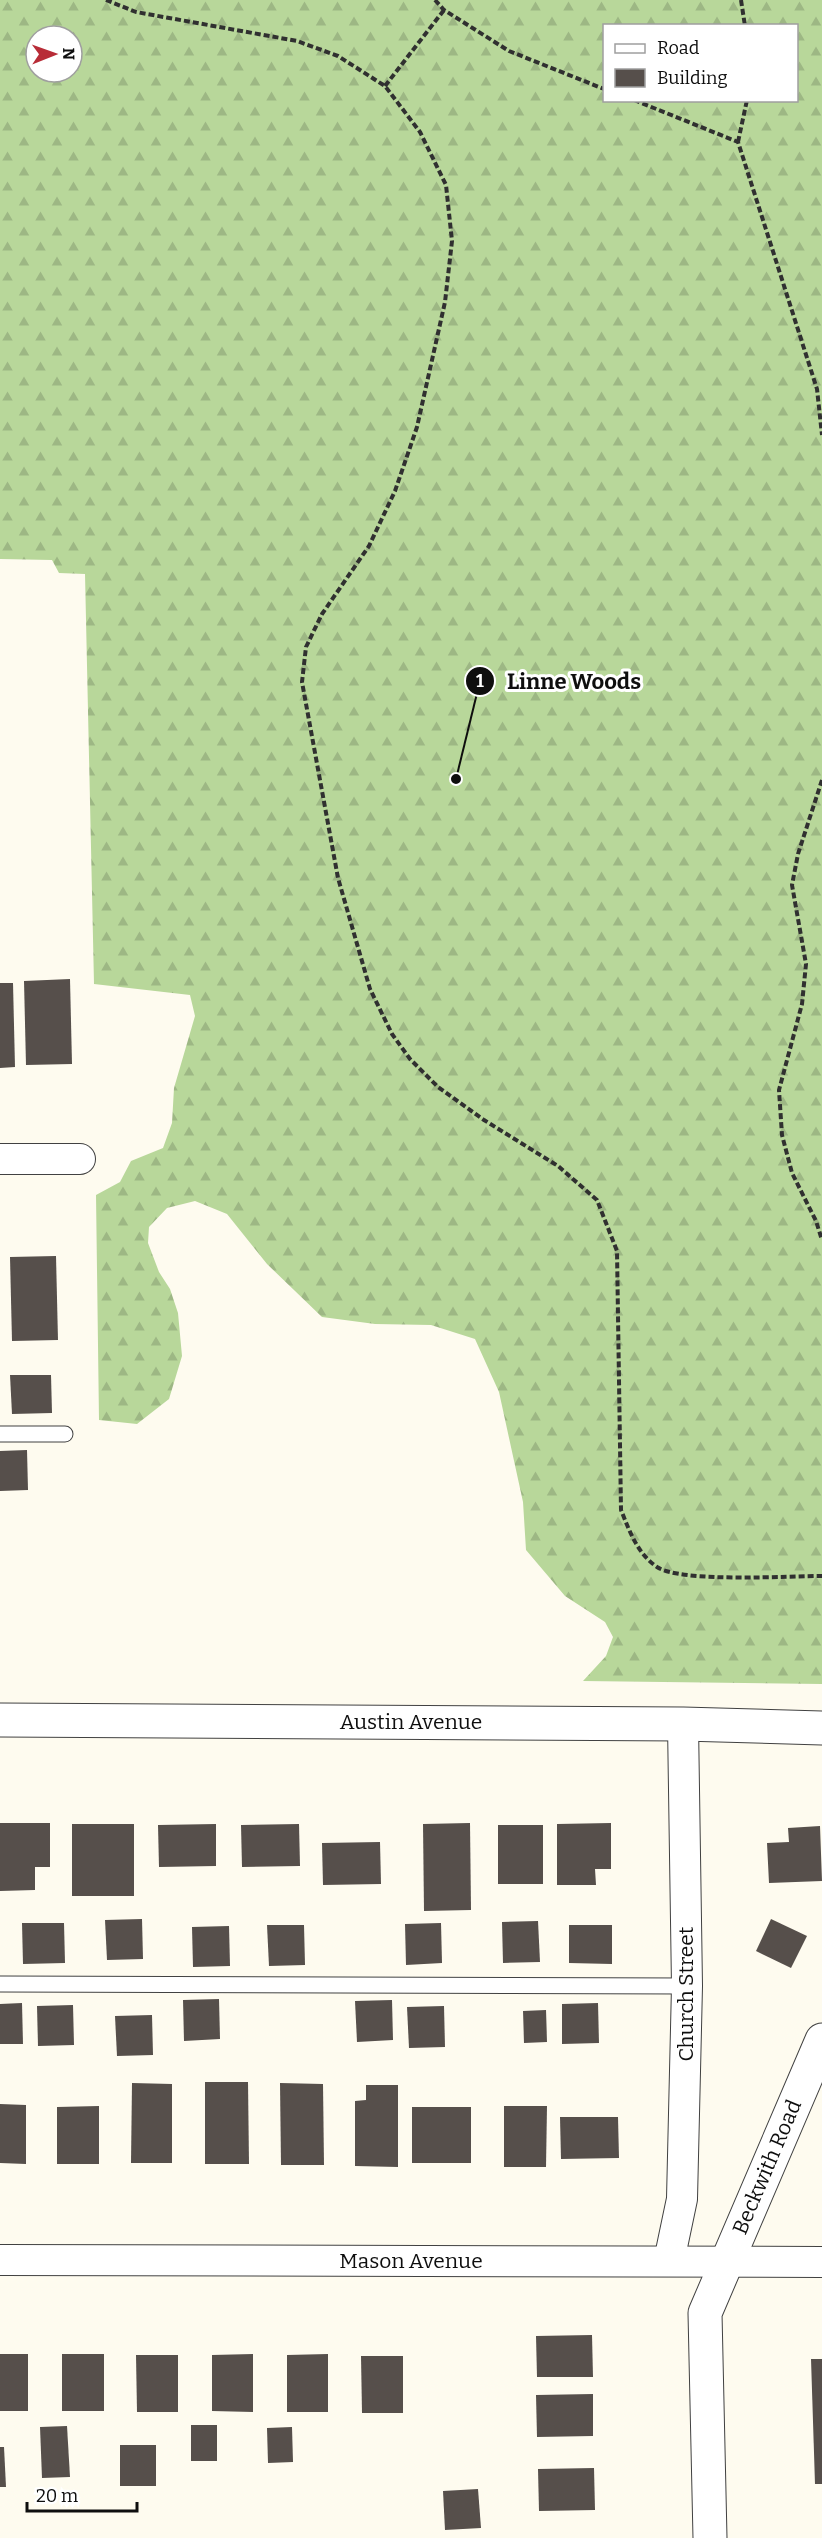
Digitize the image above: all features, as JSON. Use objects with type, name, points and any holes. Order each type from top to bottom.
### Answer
[{"type":"street","points":[[0,1160],[80,1159]]},
{"type":"street","name":"Austin Avenue","points":[[0,1720],[683,1724],[822,1728]]},
{"type":"street","name":"Church Street","points":[[669,2262],[682,2199],[687,1986],[683,1724]]},
{"type":"street","name":"Beckwith Road","points":[[727,2262],[822,2040]]},
{"type":"street","name":"Mason Avenue","points":[[0,2260],[822,2262]]},
{"type":"street","points":[[710,2538],[705,2313],[727,2262]]},
{"type":"lane","points":[[0,1434],[65,1434]]},
{"type":"lane","points":[[0,1984],[687,1986]]},
{"type":"path","points":[[106,0],[136,12],[297,40],[338,56],[385,86],[420,132],[446,185],[452,241],[445,302],[417,427],[395,491],[369,546],[322,614],[306,647],[302,682],[338,878],[370,989],[392,1034],[410,1059],[438,1087],[484,1120],[558,1166],[597,1200],[617,1251],[621,1510],[634,1544],[658,1568],[684,1576],[822,1576]]},
{"type":"path","points":[[435,0],[444,10],[509,51],[603,89]]},
{"type":"path","points":[[741,0],[745,24]]},
{"type":"path","points":[[385,86],[444,10]]},
{"type":"path","points":[[639,102],[738,142]]},
{"type":"path","points":[[747,102],[738,142],[817,388],[822,435]]},
{"type":"path","points":[[822,780],[798,854],[792,885],[807,964],[802,1004],[779,1090],[782,1135],[792,1173],[816,1221],[822,1240]]},
{"type":"green space","points":[[0,0],[822,0],[822,1684],[583,1681],[606,1656],[613,1637],[605,1622],[565,1596],[526,1550],[523,1502],[499,1392],[475,1339],[431,1325],[375,1324],[322,1317],[267,1264],[227,1214],[195,1201],[167,1208],[149,1227],[148,1243],[159,1272],[170,1289],[178,1313],[182,1356],[169,1399],[137,1424],[99,1420],[96,1195],[120,1182],[131,1161],[163,1148],[172,1123],[174,1088],[195,1016],[190,995],[94,984],[85,574],[59,573],[52,560],[0,559]]},
{"type":"building","points":[[70,979],[72,1064],[26,1065],[24,981]]},
{"type":"building","points":[[0,983],[13,983],[15,1067],[0,1068]]},
{"type":"building","points":[[56,1256],[58,1340],[12,1341],[10,1257]]},
{"type":"building","points":[[10,1375],[51,1375],[52,1413],[12,1414]]},
{"type":"building","points":[[27,1450],[28,1490],[0,1491],[0,1451]]},
{"type":"building","points":[[0,1823],[50,1823],[50,1867],[35,1867],[35,1890],[0,1891]]},
{"type":"building","points":[[470,1823],[471,1910],[424,1911],[423,1824]]},
{"type":"building","points":[[611,1823],[611,1869],[595,1869],[596,1885],[557,1885],[557,1824]]},
{"type":"building","points":[[72,1824],[134,1824],[134,1896],[72,1896]]},
{"type":"building","points":[[216,1824],[216,1866],[159,1867],[158,1825]]},
{"type":"building","points":[[299,1824],[300,1866],[242,1867],[241,1825]]},
{"type":"building","points":[[498,1825],[543,1825],[543,1884],[498,1884]]},
{"type":"building","points":[[820,1826],[822,1881],[769,1883],[767,1843],[789,1842],[788,1828]]},
{"type":"building","points":[[380,1842],[381,1884],[323,1885],[322,1843]]},
{"type":"building","points":[[142,1919],[143,1959],[107,1960],[105,1920]]},
{"type":"building","points":[[771,1919],[807,1936],[791,1968],[756,1951]]},
{"type":"building","points":[[538,1921],[540,1962],[503,1963],[502,1922]]},
{"type":"building","points":[[22,1923],[64,1923],[65,1963],[23,1964]]},
{"type":"building","points":[[441,1923],[442,1963],[406,1965],[405,1924]]},
{"type":"building","points":[[267,1925],[304,1925],[305,1965],[269,1966]]},
{"type":"building","points":[[569,1925],[612,1925],[612,1964],[569,1963]]},
{"type":"building","points":[[229,1926],[230,1966],[193,1967],[192,1927]]},
{"type":"building","points":[[219,1999],[220,2039],[184,2041],[183,2000]]},
{"type":"building","points":[[392,2000],[393,2040],[357,2042],[355,2001]]},
{"type":"building","points":[[22,2003],[23,2044],[0,2044],[0,2004]]},
{"type":"building","points":[[598,2003],[599,2043],[562,2044],[562,2004]]},
{"type":"building","points":[[73,2005],[74,2045],[38,2046],[37,2006]]},
{"type":"building","points":[[444,2006],[445,2047],[409,2048],[407,2007]]},
{"type":"building","points":[[546,2010],[547,2042],[524,2043],[523,2011]]},
{"type":"building","points":[[152,2015],[153,2055],[117,2056],[115,2016]]},
{"type":"building","points":[[205,2082],[248,2082],[249,2164],[205,2164]]},
{"type":"building","points":[[132,2083],[172,2084],[172,2163],[131,2163]]},
{"type":"building","points":[[280,2083],[323,2084],[324,2165],[281,2165]]},
{"type":"building","points":[[366,2085],[398,2085],[398,2167],[355,2166],[355,2101],[366,2100]]},
{"type":"building","points":[[0,2104],[26,2105],[26,2164],[0,2163]]},
{"type":"building","points":[[99,2106],[99,2164],[57,2164],[57,2107]]},
{"type":"building","points":[[504,2106],[547,2106],[546,2167],[504,2167]]},
{"type":"building","points":[[412,2107],[471,2107],[471,2163],[412,2163]]},
{"type":"building","points":[[560,2117],[618,2117],[619,2158],[561,2159]]},
{"type":"building","points":[[592,2335],[593,2377],[537,2377],[536,2336]]},
{"type":"building","points":[[0,2354],[28,2354],[28,2411],[0,2411]]},
{"type":"building","points":[[62,2354],[104,2354],[104,2411],[62,2411]]},
{"type":"building","points":[[253,2354],[253,2412],[212,2411],[212,2355]]},
{"type":"building","points":[[328,2354],[328,2412],[287,2412],[287,2355]]},
{"type":"building","points":[[136,2355],[178,2355],[178,2412],[137,2412]]},
{"type":"building","points":[[361,2356],[403,2356],[403,2413],[362,2413]]},
{"type":"building","points":[[811,2359],[822,2359],[822,2484],[815,2484]]},
{"type":"building","points":[[593,2394],[593,2436],[537,2437],[536,2395]]},
{"type":"building","points":[[191,2425],[217,2425],[217,2461],[191,2461]]},
{"type":"building","points":[[67,2426],[70,2477],[42,2478],[40,2427]]},
{"type":"building","points":[[292,2427],[293,2462],[268,2463],[267,2428]]},
{"type":"building","points":[[120,2445],[156,2445],[156,2486],[120,2486]]},
{"type":"building","points":[[0,2447],[4,2447],[6,2487],[0,2487]]},
{"type":"building","points":[[594,2468],[595,2510],[539,2511],[538,2469]]},
{"type":"building","points":[[478,2489],[481,2528],[445,2530],[443,2491]]},
{"type":"place","name":"Linne Woods","points":[[456,779]]}]
